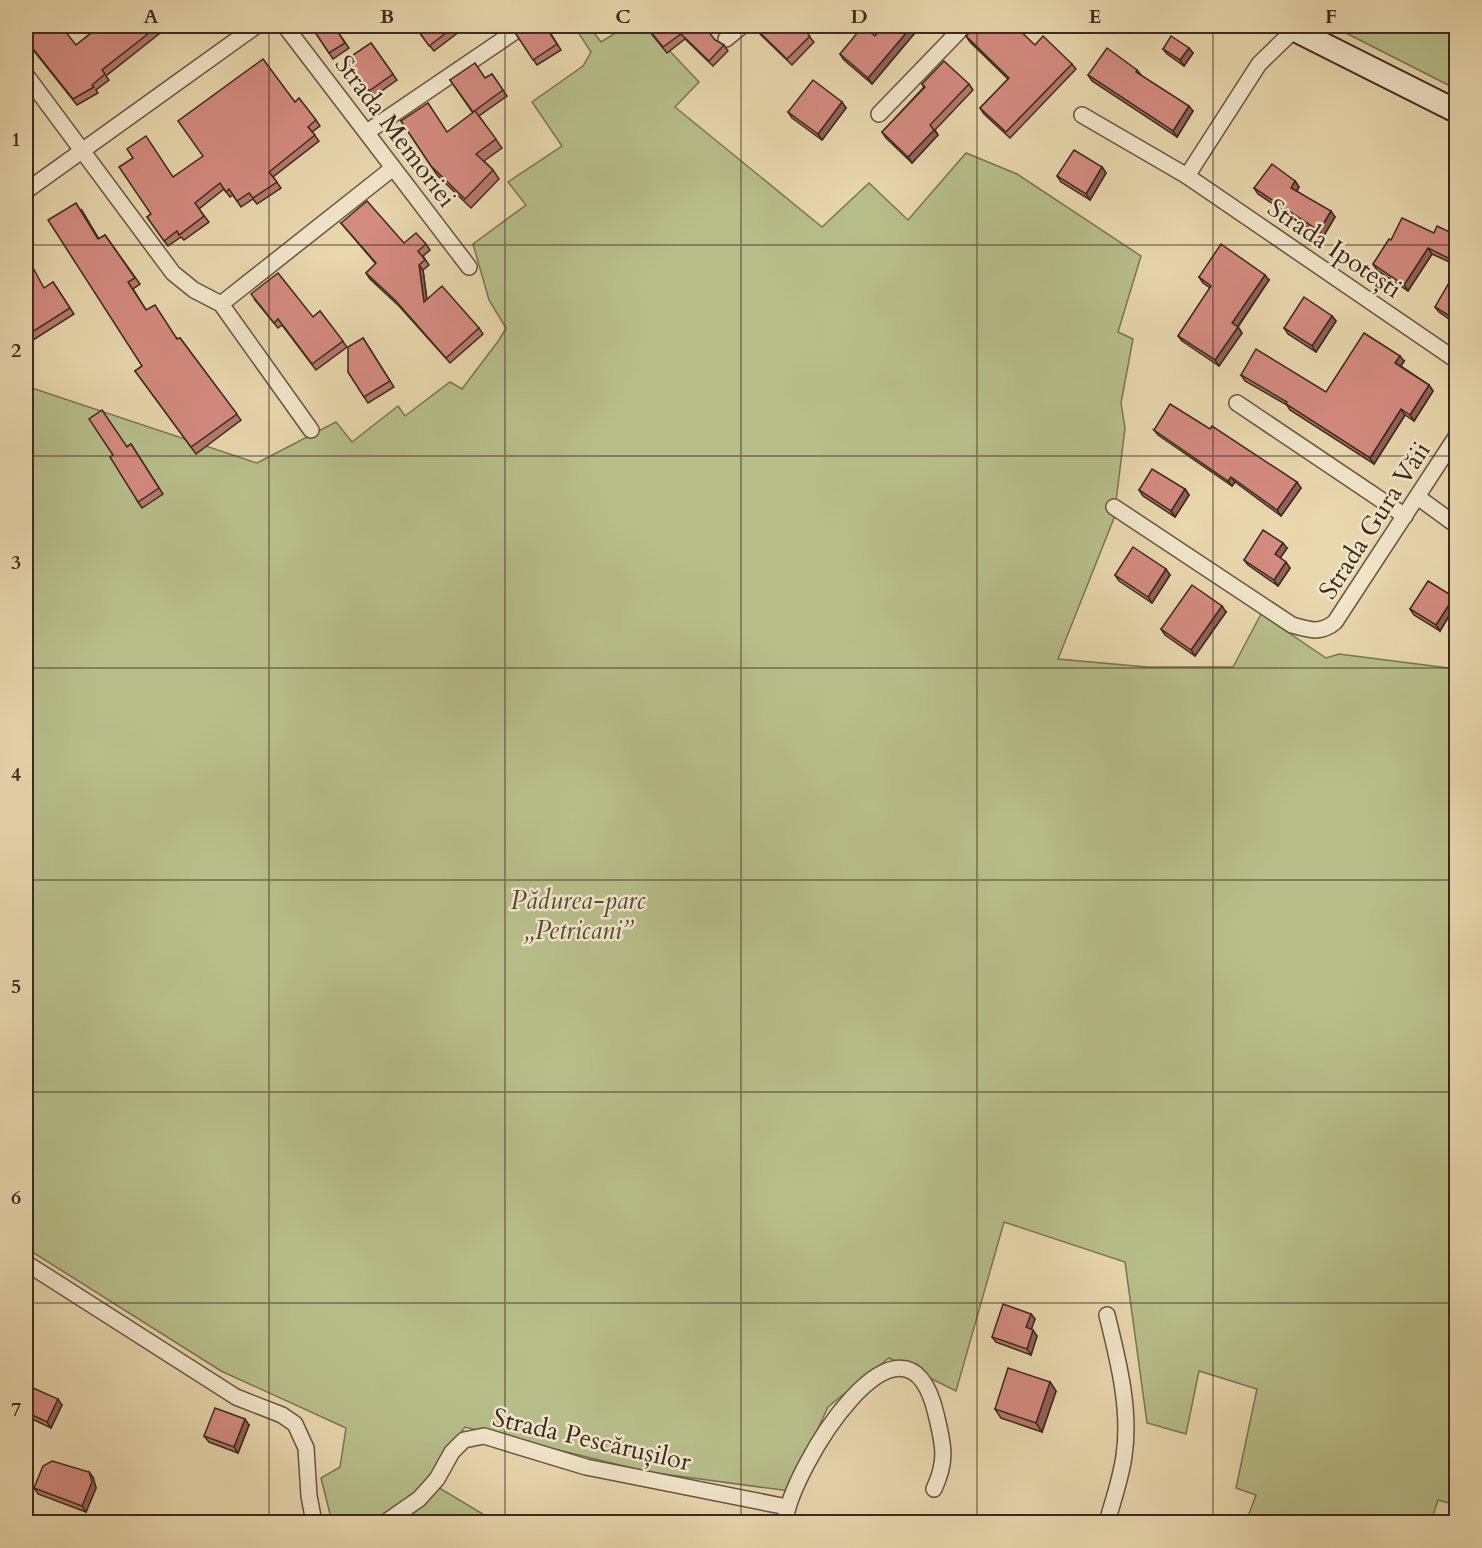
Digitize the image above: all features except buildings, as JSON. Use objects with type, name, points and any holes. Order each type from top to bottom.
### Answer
[{"type":"main road","points":[[1291,28],[1456,111]]},
{"type":"street","points":[[26,191],[256,26]]},
{"type":"street","name":"Strada Memoriei","points":[[285,26],[469,267]]},
{"type":"street","points":[[367,132],[523,26]]},
{"type":"street","points":[[726,39],[742,26]]},
{"type":"street","points":[[879,114],[964,26]]},
{"type":"street","points":[[1187,176],[1259,64],[1291,28]]},
{"type":"street","points":[[26,75],[173,273],[194,290],[221,303],[311,430]]},
{"type":"street","name":"Strada Ipotești","points":[[1082,115],[1187,176],[1456,360]]},
{"type":"street","points":[[221,303],[393,168]]},
{"type":"street","points":[[1237,403],[1405,516]]},
{"type":"street","name":"Strada Gura Văii","points":[[1114,507],[1292,625],[1317,631],[1328,628],[1335,622],[1419,498],[1456,437]]},
{"type":"street","points":[[1419,498],[1456,525]]},
{"type":"street","points":[[26,1263],[236,1397],[282,1415],[295,1424],[306,1448],[309,1496],[314,1522]]},
{"type":"street","points":[[1107,1315],[1122,1382],[1126,1429],[1124,1456],[1107,1522]]},
{"type":"street","name":"Strada Pescărușilor","points":[[386,1522],[419,1499],[437,1479],[452,1452],[464,1440],[484,1436],[586,1467],[786,1515],[806,1465],[840,1412],[874,1376],[891,1368],[912,1371],[923,1379],[930,1390],[944,1445],[943,1470],[934,1488]]},
{"type":"green space","name":"Pădurea-parc „Petricani”","points":[[574,26],[589,26],[601,42],[627,26],[646,26],[699,82],[675,107],[822,227],[869,183],[908,220],[966,153],[1017,174],[1141,256],[1118,332],[1133,339],[1121,403],[1125,428],[1114,518],[1058,659],[1147,667],[1233,667],[1261,614],[1326,658],[1339,654],[1456,669],[1456,1505],[1438,1500],[1431,1522],[1246,1522],[1256,1495],[1236,1488],[1257,1389],[1199,1371],[1186,1434],[1147,1423],[1125,1262],[1004,1222],[956,1391],[889,1358],[828,1407],[789,1491],[648,1472],[465,1427],[426,1480],[496,1522],[332,1522],[321,1478],[340,1467],[346,1428],[221,1371],[26,1248],[26,386],[257,463],[336,422],[352,442],[398,406],[405,416],[450,382],[462,389],[506,328],[489,300],[473,244],[526,205],[508,182],[562,146],[532,102],[583,66],[591,52]]},
{"type":"green space","points":[[1332,26],[1456,26],[1456,89]]}]
